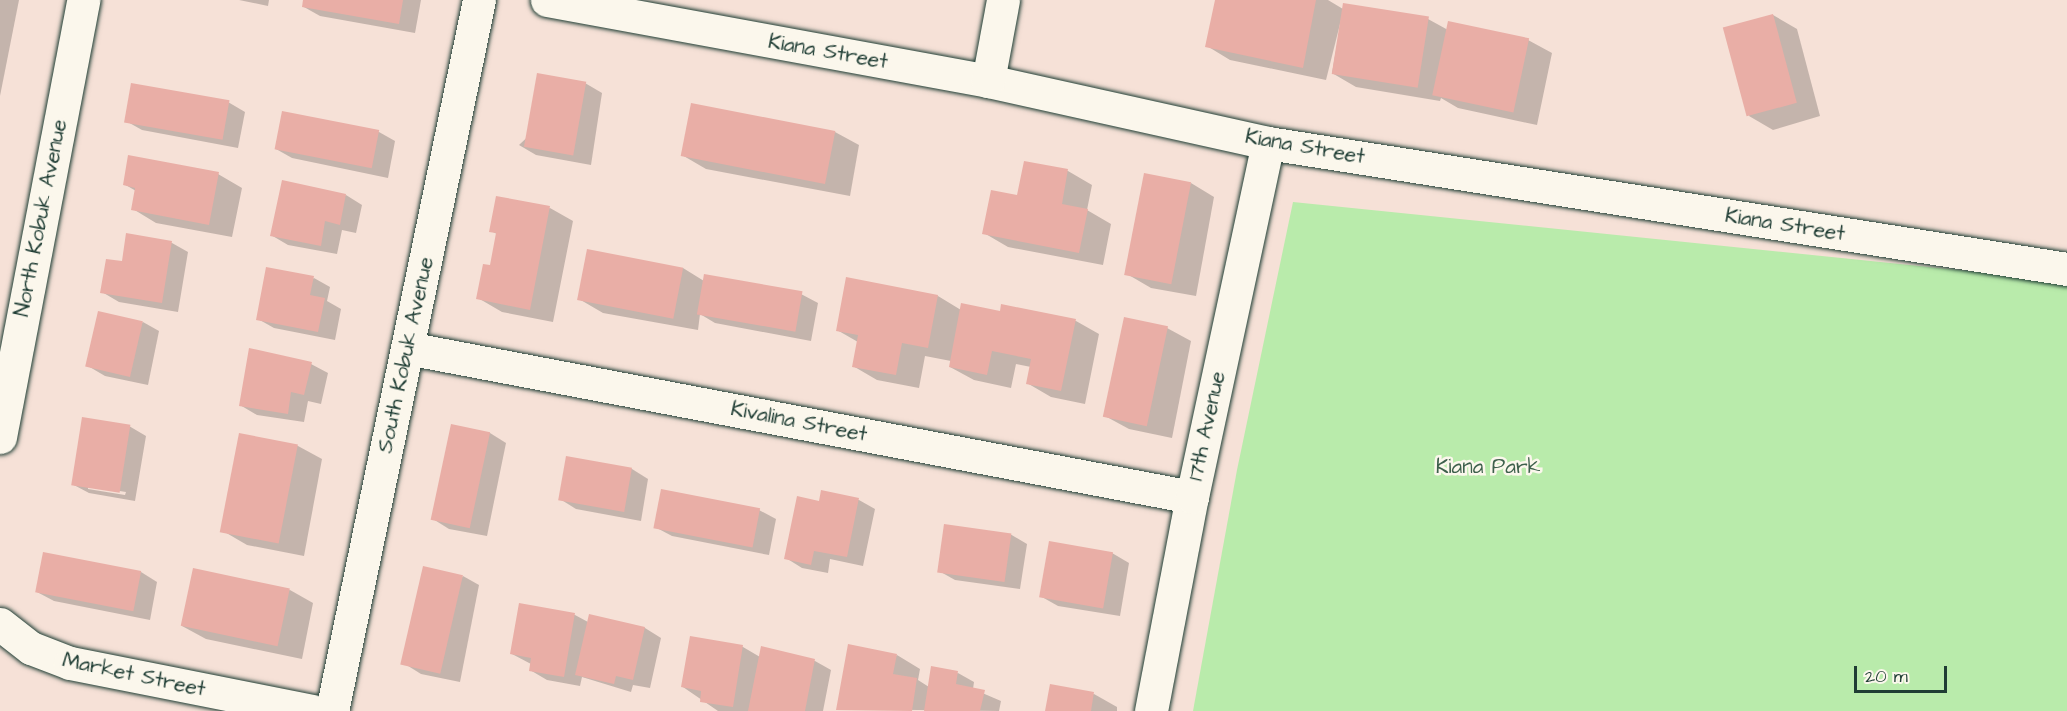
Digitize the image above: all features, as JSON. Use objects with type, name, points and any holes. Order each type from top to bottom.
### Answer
[{"type":"street","name":"North Kobuk Avenue","points":[[0,437],[5,376],[83,0]]},
{"type":"street","name":"South Kobuk Avenue","points":[[332,711],[479,0]]},
{"type":"street","name":"Kiana Street","points":[[547,0],[988,81],[1268,142],[2067,269]]},
{"type":"street","points":[[988,81],[1003,0]]},
{"type":"street","name":"17th Avenue","points":[[1151,711],[1192,497],[1268,142]]},
{"type":"street","name":"Kivalina Street","points":[[407,348],[1192,497]]},
{"type":"street","name":"Market Street","points":[[0,624],[31,648],[60,660],[312,711]]},
{"type":"green space","name":"Kiana Park","points":[[1293,202],[2067,281],[2067,711],[1193,711],[1237,470]]},
{"type":"building","points":[[303,0],[403,0],[399,24],[302,7]]},
{"type":"building","points":[[1215,0],[1316,0],[1303,68],[1205,47]]},
{"type":"building","points":[[1343,3],[1429,17],[1418,88],[1332,74]]},
{"type":"building","points":[[1773,14],[1797,103],[1747,116],[1723,27]]},
{"type":"building","points":[[1448,21],[1529,38],[1513,113],[1432,95]]},
{"type":"building","points":[[537,73],[586,82],[573,156],[524,147]]},
{"type":"building","points":[[131,83],[229,100],[223,140],[124,122]]},
{"type":"building","points":[[691,103],[835,131],[825,184],[681,156]]},
{"type":"building","points":[[282,111],[379,130],[372,168],[275,149]]},
{"type":"building","points":[[128,155],[219,172],[209,225],[131,210],[135,188],[123,185]]},
{"type":"building","points":[[1024,161],[1068,169],[1062,204],[1088,209],[1079,253],[982,234],[991,190],[1017,195]]},
{"type":"building","points":[[1144,173],[1191,182],[1171,284],[1124,275]]},
{"type":"building","points":[[282,180],[346,194],[340,225],[325,221],[321,246],[270,236]]},
{"type":"building","points":[[496,196],[550,206],[530,310],[476,299],[483,264],[490,265],[496,233],[489,232]]},
{"type":"building","points":[[126,233],[172,241],[162,303],[100,293],[106,259],[122,261]]},
{"type":"building","points":[[587,249],[683,268],[673,319],[577,300]]},
{"type":"building","points":[[266,267],[314,276],[310,295],[325,298],[318,332],[256,320]]},
{"type":"building","points":[[704,274],[802,291],[795,332],[697,314]]},
{"type":"building","points":[[846,277],[938,295],[928,348],[902,343],[896,375],[852,367],[858,335],[836,331]]},
{"type":"building","points":[[961,303],[1000,311],[1001,304],[1076,319],[1061,391],[1026,384],[1031,359],[992,351],[987,375],[949,367]]},
{"type":"building","points":[[98,311],[143,321],[130,377],[85,367]]},
{"type":"building","points":[[1124,317],[1168,326],[1147,426],[1103,417]]},
{"type":"building","points":[[249,348],[312,362],[304,395],[291,392],[288,414],[239,406]]},
{"type":"building","points":[[82,417],[130,425],[120,493],[71,485]]},
{"type":"building","points":[[451,424],[490,432],[470,528],[431,520]]},
{"type":"building","points":[[239,433],[298,444],[279,544],[220,532]]},
{"type":"building","points":[[566,456],[632,468],[624,512],[558,500]]},
{"type":"building","points":[[661,489],[760,508],[753,548],[653,528]]},
{"type":"building","points":[[821,490],[859,498],[847,557],[814,551],[811,565],[784,559],[797,496],[819,501]]},
{"type":"building","points":[[944,524],[1011,533],[1005,582],[937,573]]},
{"type":"building","points":[[1049,541],[1113,552],[1103,608],[1039,597]]},
{"type":"building","points":[[43,552],[141,571],[133,611],[35,592]]},
{"type":"building","points":[[423,566],[463,575],[440,674],[400,664]]},
{"type":"building","points":[[193,568],[290,589],[278,646],[181,626]]},
{"type":"building","points":[[519,603],[575,613],[564,677],[529,671],[531,658],[510,654]]},
{"type":"building","points":[[589,614],[645,627],[633,680],[616,676],[614,684],[575,675]]},
{"type":"building","points":[[690,636],[743,645],[733,707],[700,702],[701,691],[681,687]]},
{"type":"building","points":[[848,644],[897,654],[893,674],[917,678],[912,711],[836,710]]},
{"type":"building","points":[[761,646],[815,659],[805,711],[748,711]]},
{"type":"building","points":[[931,666],[958,671],[956,684],[985,690],[980,711],[924,711]]},
{"type":"building","points":[[1050,684],[1094,692],[1091,711],[1045,711]]}]
